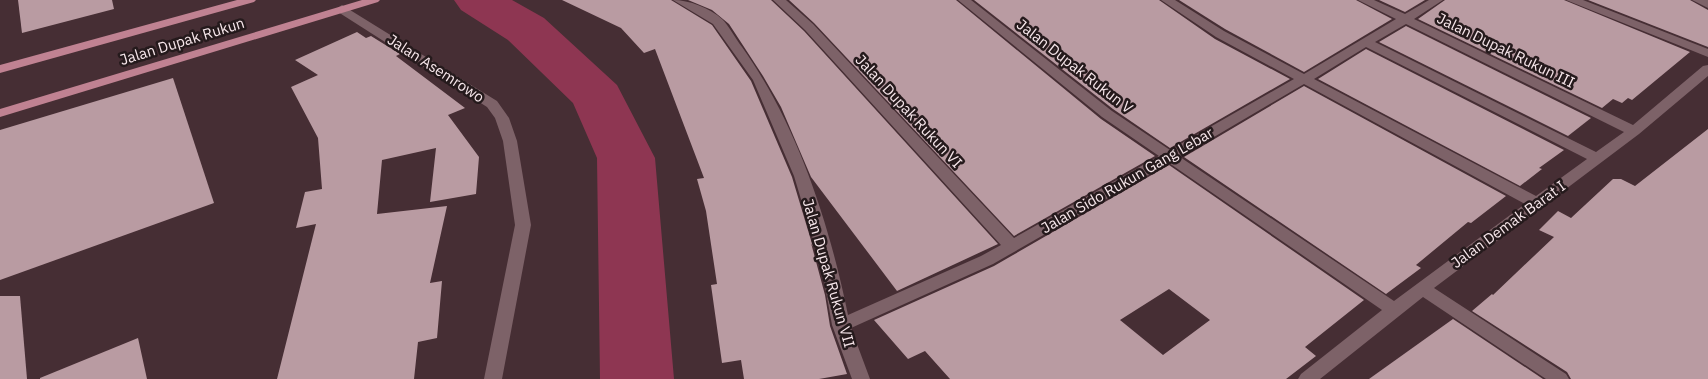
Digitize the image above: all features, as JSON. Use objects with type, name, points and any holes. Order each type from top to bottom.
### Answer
[{"type":"main road","name":"Jalan Dupak Rukun","points":[[0,69],[250,0]]},
{"type":"main road","name":"Jalan Dupak Rukun","points":[[0,113],[368,2]]},
{"type":"street","name":"Jalan Dupak Rukun VII","points":[[679,0],[717,20],[759,80],[801,176],[830,269],[841,325],[861,379]]},
{"type":"street","name":"Jalan Dupak Rukun VI","points":[[779,0],[809,26],[1012,246]]},
{"type":"street","name":"Jalan Dupak Rukun V","points":[[964,0],[1107,114],[1394,310]]},
{"type":"street","points":[[1167,0],[1220,34],[1536,203]]},
{"type":"street","name":"Jalan Dupak Rukun III","points":[[1364,0],[1634,131]]},
{"type":"street","name":"Jalan Sido Rukun Gang Lebar","points":[[841,325],[987,260],[1438,0]]},
{"type":"street","points":[[1572,0],[1708,53]]},
{"type":"street","points":[[1698,0],[1708,4]]},
{"type":"street","name":"Jalan Asemrowo","points":[[342,9],[492,104],[502,118],[510,141],[523,225],[493,379]]},
{"type":"street","points":[[1364,42],[1597,158]]},
{"type":"street","name":"Jalan Demak Barat I","points":[[1318,376],[1422,288],[1634,131],[1707,71]]},
{"type":"street","points":[[1422,288],[1560,379]]},
{"type":"building","points":[[18,0],[112,0],[114,9],[22,33]]},
{"type":"building","points":[[562,0],[671,0],[712,25],[751,81],[792,177],[813,247],[811,243],[825,295],[830,326],[847,374],[819,379],[744,379],[741,360],[722,363],[711,285],[717,284],[706,211],[697,179],[704,178],[655,49],[644,53],[621,28]]},
{"type":"building","points":[[688,0],[771,0],[804,31],[998,244],[897,291],[811,177],[781,107],[729,24],[712,10]]},
{"type":"building","points":[[789,0],[956,0],[1101,119],[1155,156],[1014,236],[814,23]]},
{"type":"building","points":[[974,0],[1159,0],[1215,39],[1290,79],[1170,148],[1113,109]]},
{"type":"building","points":[[1179,0],[1356,0],[1392,19],[1304,72],[1225,29]]},
{"type":"building","points":[[1379,0],[1425,0],[1405,12]]},
{"type":"building","points":[[1445,0],[1564,0],[1690,52],[1632,100],[1628,98],[1622,103],[1613,99],[1602,108],[1418,19]]},
{"type":"building","points":[[1588,0],[1690,0],[1708,10],[1708,47]]},
{"type":"building","points":[[1406,26],[1591,118],[1568,136],[1379,42]]},
{"type":"building","points":[[357,32],[366,38],[371,36],[400,54],[396,56],[465,108],[448,115],[479,157],[476,194],[430,202],[436,148],[382,160],[377,214],[447,206],[430,283],[442,281],[437,338],[418,342],[414,379],[277,379],[316,224],[296,228],[305,192],[322,189],[318,138],[291,87],[318,75],[295,60]]},
{"type":"building","points":[[1366,49],[1564,150],[1539,168],[1542,169],[1520,186],[1318,79]]},
{"type":"building","points":[[173,78],[214,203],[0,280],[0,130]]},
{"type":"building","points":[[1304,86],[1506,196],[1471,223],[1468,222],[1416,265],[1421,268],[1386,294],[1184,157]]},
{"type":"building","points":[[1708,129],[1708,379],[1571,379],[1567,372],[1472,311],[1493,295],[1554,237],[1539,230],[1558,211],[1571,218],[1613,179],[1621,179],[1635,186]]},
{"type":"building","points":[[1169,165],[1364,300],[1305,347],[1316,356],[1286,379],[950,379],[925,351],[908,359],[874,320],[994,266]],"holes":[[[1169,289],[1210,320],[1163,355],[1120,320]]]},
{"type":"building","points":[[0,296],[20,296],[27,379],[0,379]]},
{"type":"building","points":[[1453,319],[1543,379],[1369,379]]},
{"type":"building","points":[[138,338],[147,379],[40,379],[40,378]]},
{"type":"waterway","points":[[478,0],[526,29],[598,97],[626,158],[637,379]]}]
